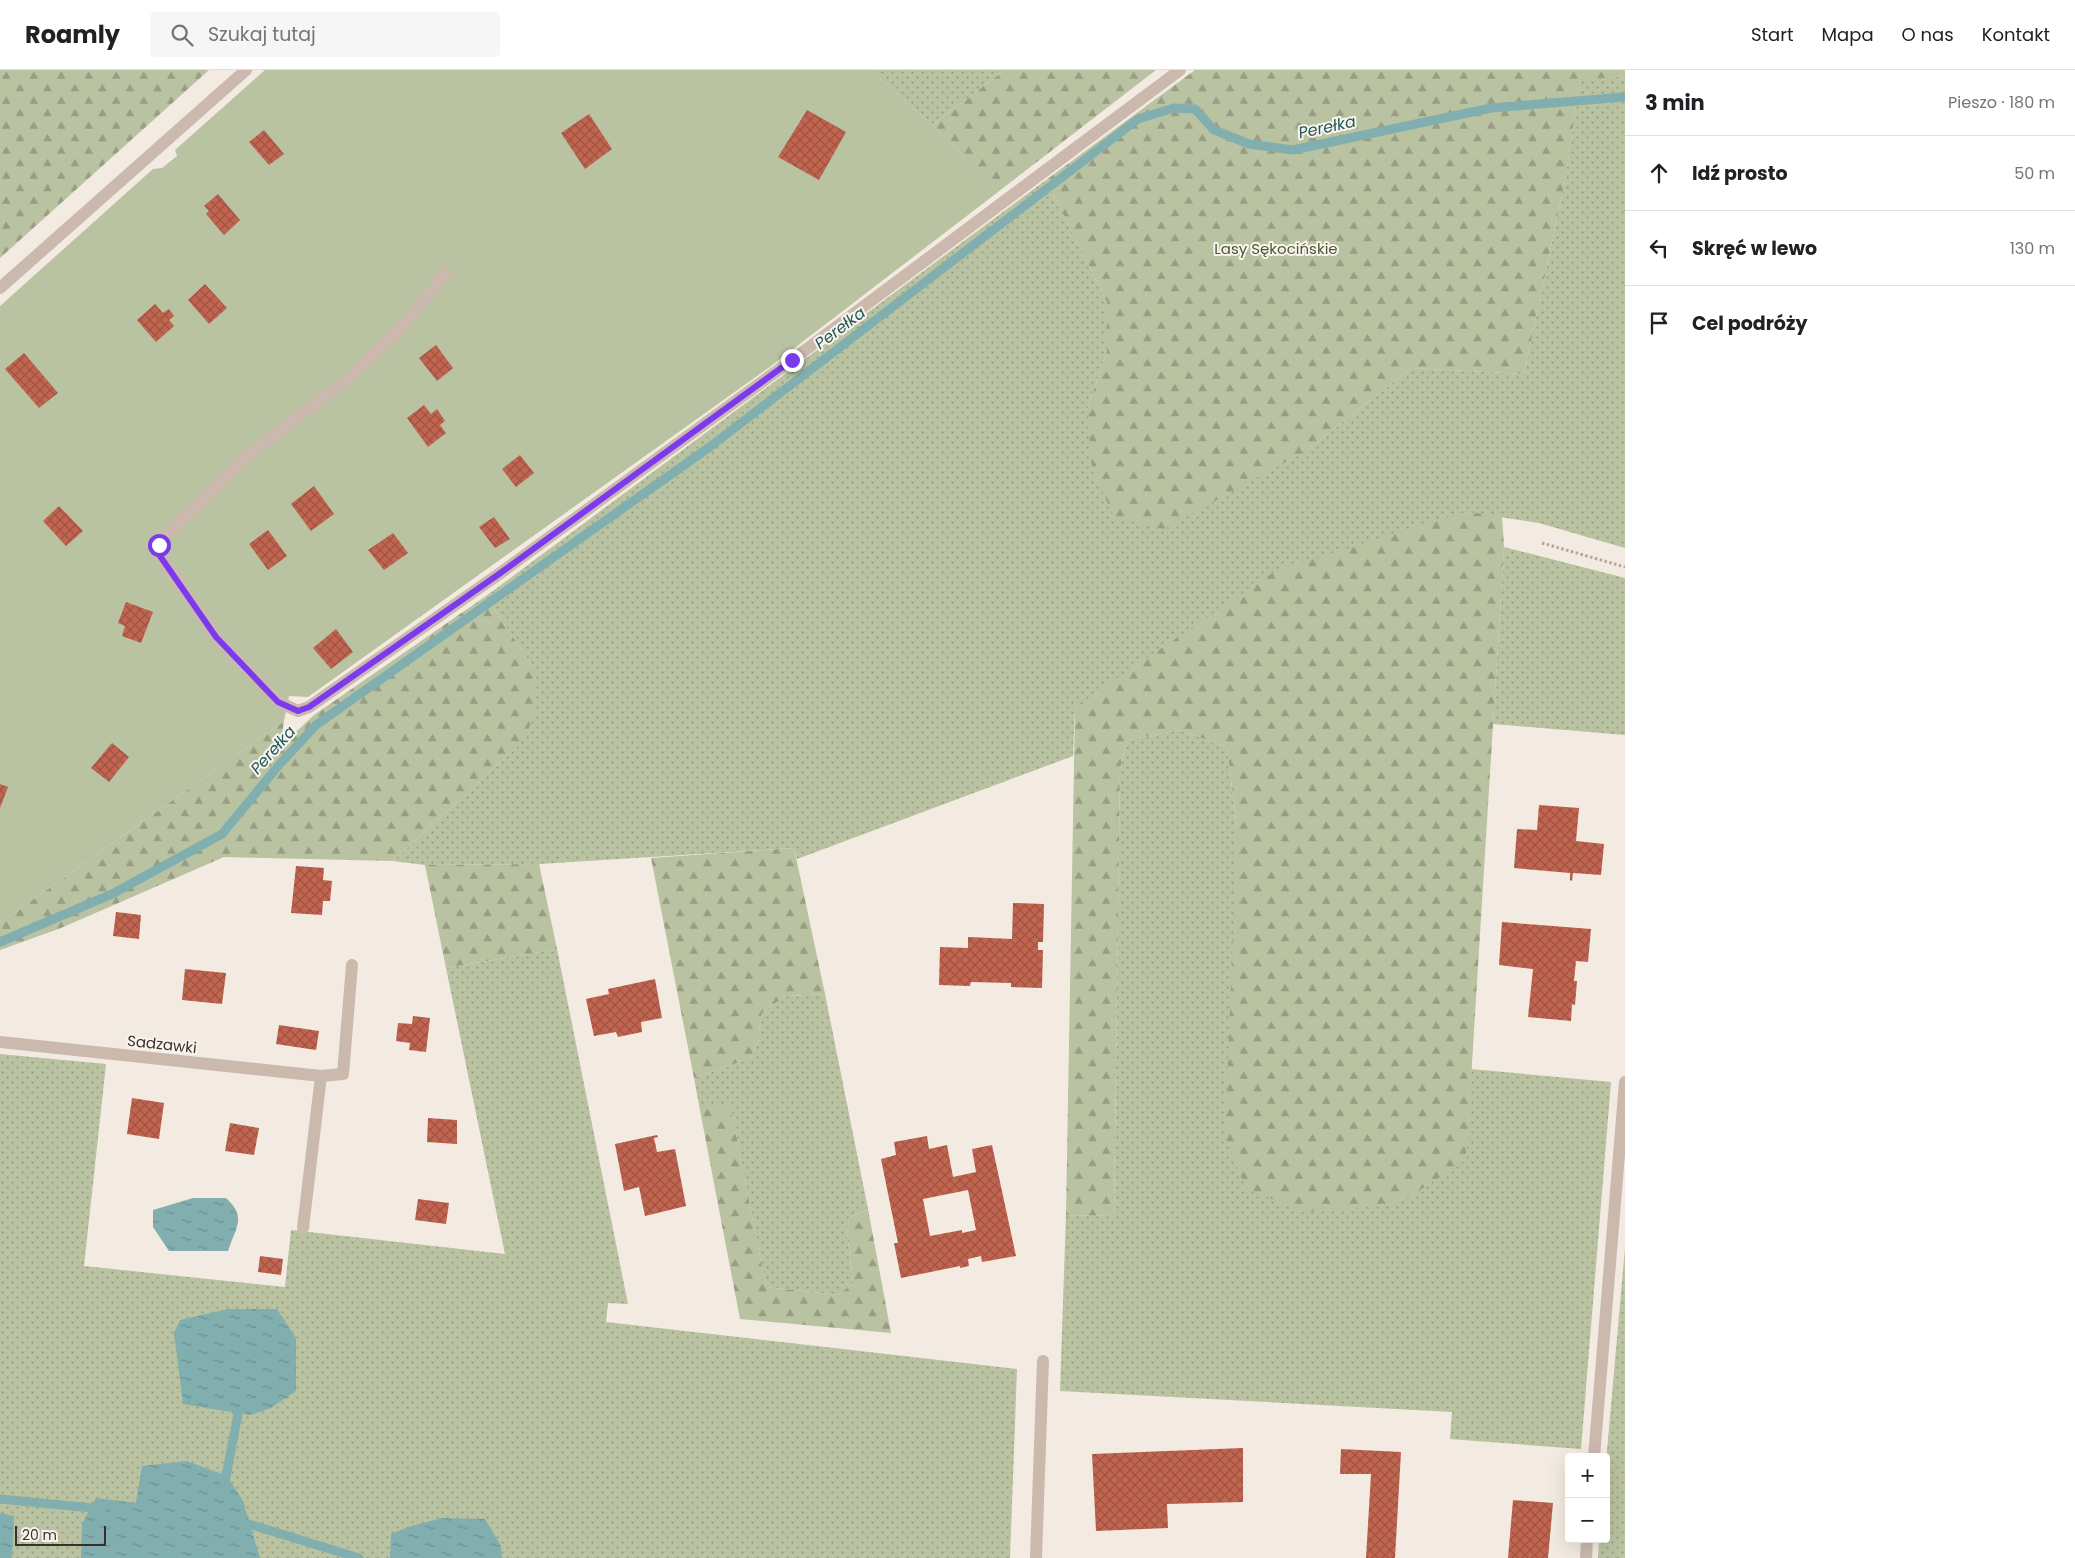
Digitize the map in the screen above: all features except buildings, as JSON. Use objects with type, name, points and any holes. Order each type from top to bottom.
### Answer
[{"type":"street","points":[[0,288],[246,70]]},
{"type":"street","points":[[446,273],[399,330],[354,374],[242,460],[162,539],[159,545],[160,556],[216,637],[278,702],[298,711],[309,707],[499,574],[784,365],[1180,70]]},
{"type":"street","name":"Sadzawki","points":[[0,1042],[321,1076],[343,1074],[352,965]]},
{"type":"street","points":[[303,1228],[321,1076]]},
{"type":"street","points":[[1594,1453],[1625,1082]]},
{"type":"street","points":[[1036,1558],[1043,1361]]},
{"type":"street","points":[[1586,1558],[1588,1543]]},
{"type":"path","points":[[1542,543],[1625,567]]},
{"type":"green space","points":[[0,70],[209,70],[0,258]]},
{"type":"green space","points":[[265,70],[870,70],[932,125],[998,192],[771,366],[308,697],[289,696],[284,721],[0,923],[0,306],[153,169],[162,168],[177,156],[175,150]]},
{"type":"green space","points":[[870,70],[1005,70],[932,125]]},
{"type":"green space","points":[[1005,70],[1156,70],[998,192],[932,125]]},
{"type":"green space","name":"Lasy Sękocińskie","points":[[1195,70],[1625,70],[1625,81],[1619,77],[1580,80],[1565,181],[1524,374],[1411,368],[1307,450],[1164,529],[1115,518],[1092,470],[1087,410],[1107,351],[1107,302],[1046,180]]},
{"type":"green space","points":[[1619,77],[1625,81],[1625,548],[1539,523],[1466,512],[1075,707],[1073,756],[797,859],[794,848],[539,864],[425,865],[393,861],[517,747],[532,666],[486,596],[1046,180],[1107,302],[1107,351],[1087,410],[1307,450],[1411,368],[1524,374],[1565,181],[1580,79]]},
{"type":"green space","points":[[1466,512],[1502,516],[1504,547],[1466,1160],[1397,1205],[1301,1212],[1245,1187],[1225,1136],[1237,829],[1227,747],[1179,730],[1127,740],[1120,769],[1114,1216],[1066,1215],[1075,707],[1277,570]]},
{"type":"green space","points":[[1504,547],[1625,578],[1625,735],[1493,724]]},
{"type":"green space","points":[[486,596],[532,666],[536,687],[533,720],[517,747],[393,861],[224,857],[61,928],[0,950],[0,923],[284,721],[280,747],[314,715]]},
{"type":"green space","points":[[1179,730],[1227,747],[1237,829],[1466,1160],[1471,1069],[1611,1082],[1581,1449],[1450,1439],[1452,1412],[1060,1391],[1066,1215],[1114,1216],[1120,769],[1127,740]]},
{"type":"green space","points":[[794,848],[825,994],[786,996],[762,1012],[758,1039],[751,1058],[694,1078],[651,858]]},
{"type":"green space","points":[[539,864],[557,949],[446,968],[425,865]]},
{"type":"green space","points":[[557,949],[628,1304],[608,1303],[606,1322],[1017,1369],[1010,1558],[0,1558],[0,1054],[106,1064],[84,1266],[285,1287],[291,1230],[505,1254],[446,968]]},
{"type":"green space","points":[[825,994],[868,1209],[849,1218],[847,1232],[853,1283],[838,1295],[766,1287],[730,1105],[699,1105],[694,1078],[751,1058],[758,1039],[762,1012],[786,996]]},
{"type":"green space","points":[[730,1104],[766,1287],[838,1295],[853,1283],[847,1232],[849,1218],[868,1209],[891,1333],[740,1319],[699,1105]]},
{"type":"green space","points":[[1625,1248],[1625,1558],[1598,1558],[1599,1543],[1610,1543],[1610,1453],[1607,1453]]},
{"type":"water","points":[[193,1198],[226,1198],[236,1211],[238,1223],[228,1251],[169,1251],[153,1227],[153,1210]]},
{"type":"water","points":[[228,1309],[277,1309],[296,1338],[296,1391],[271,1408],[250,1415],[183,1404],[174,1333],[180,1320]]},
{"type":"water","points":[[187,1461],[227,1476],[243,1501],[260,1558],[81,1558],[82,1524],[96,1498],[136,1503],[142,1466]]},
{"type":"water","points":[[0,1513],[14,1516],[12,1558],[0,1558]]},
{"type":"water","points":[[441,1518],[485,1519],[501,1546],[502,1558],[390,1558],[391,1534]]},
{"type":"waterway","name":"Perełka","points":[[0,942],[112,894],[222,834],[279,765],[316,725],[711,446],[1138,119],[1174,108],[1195,109],[1214,130],[1249,144],[1293,150],[1491,108],[1625,97]]},
{"type":"waterway","points":[[224,1487],[238,1414]]},
{"type":"waterway","points":[[0,1499],[102,1509]]},
{"type":"waterway","points":[[239,1521],[359,1558]]},
{"type":"route","points":[[159,545],[160,556],[216,637],[278,702],[298,711],[309,707],[499,574],[792,360]]}]
